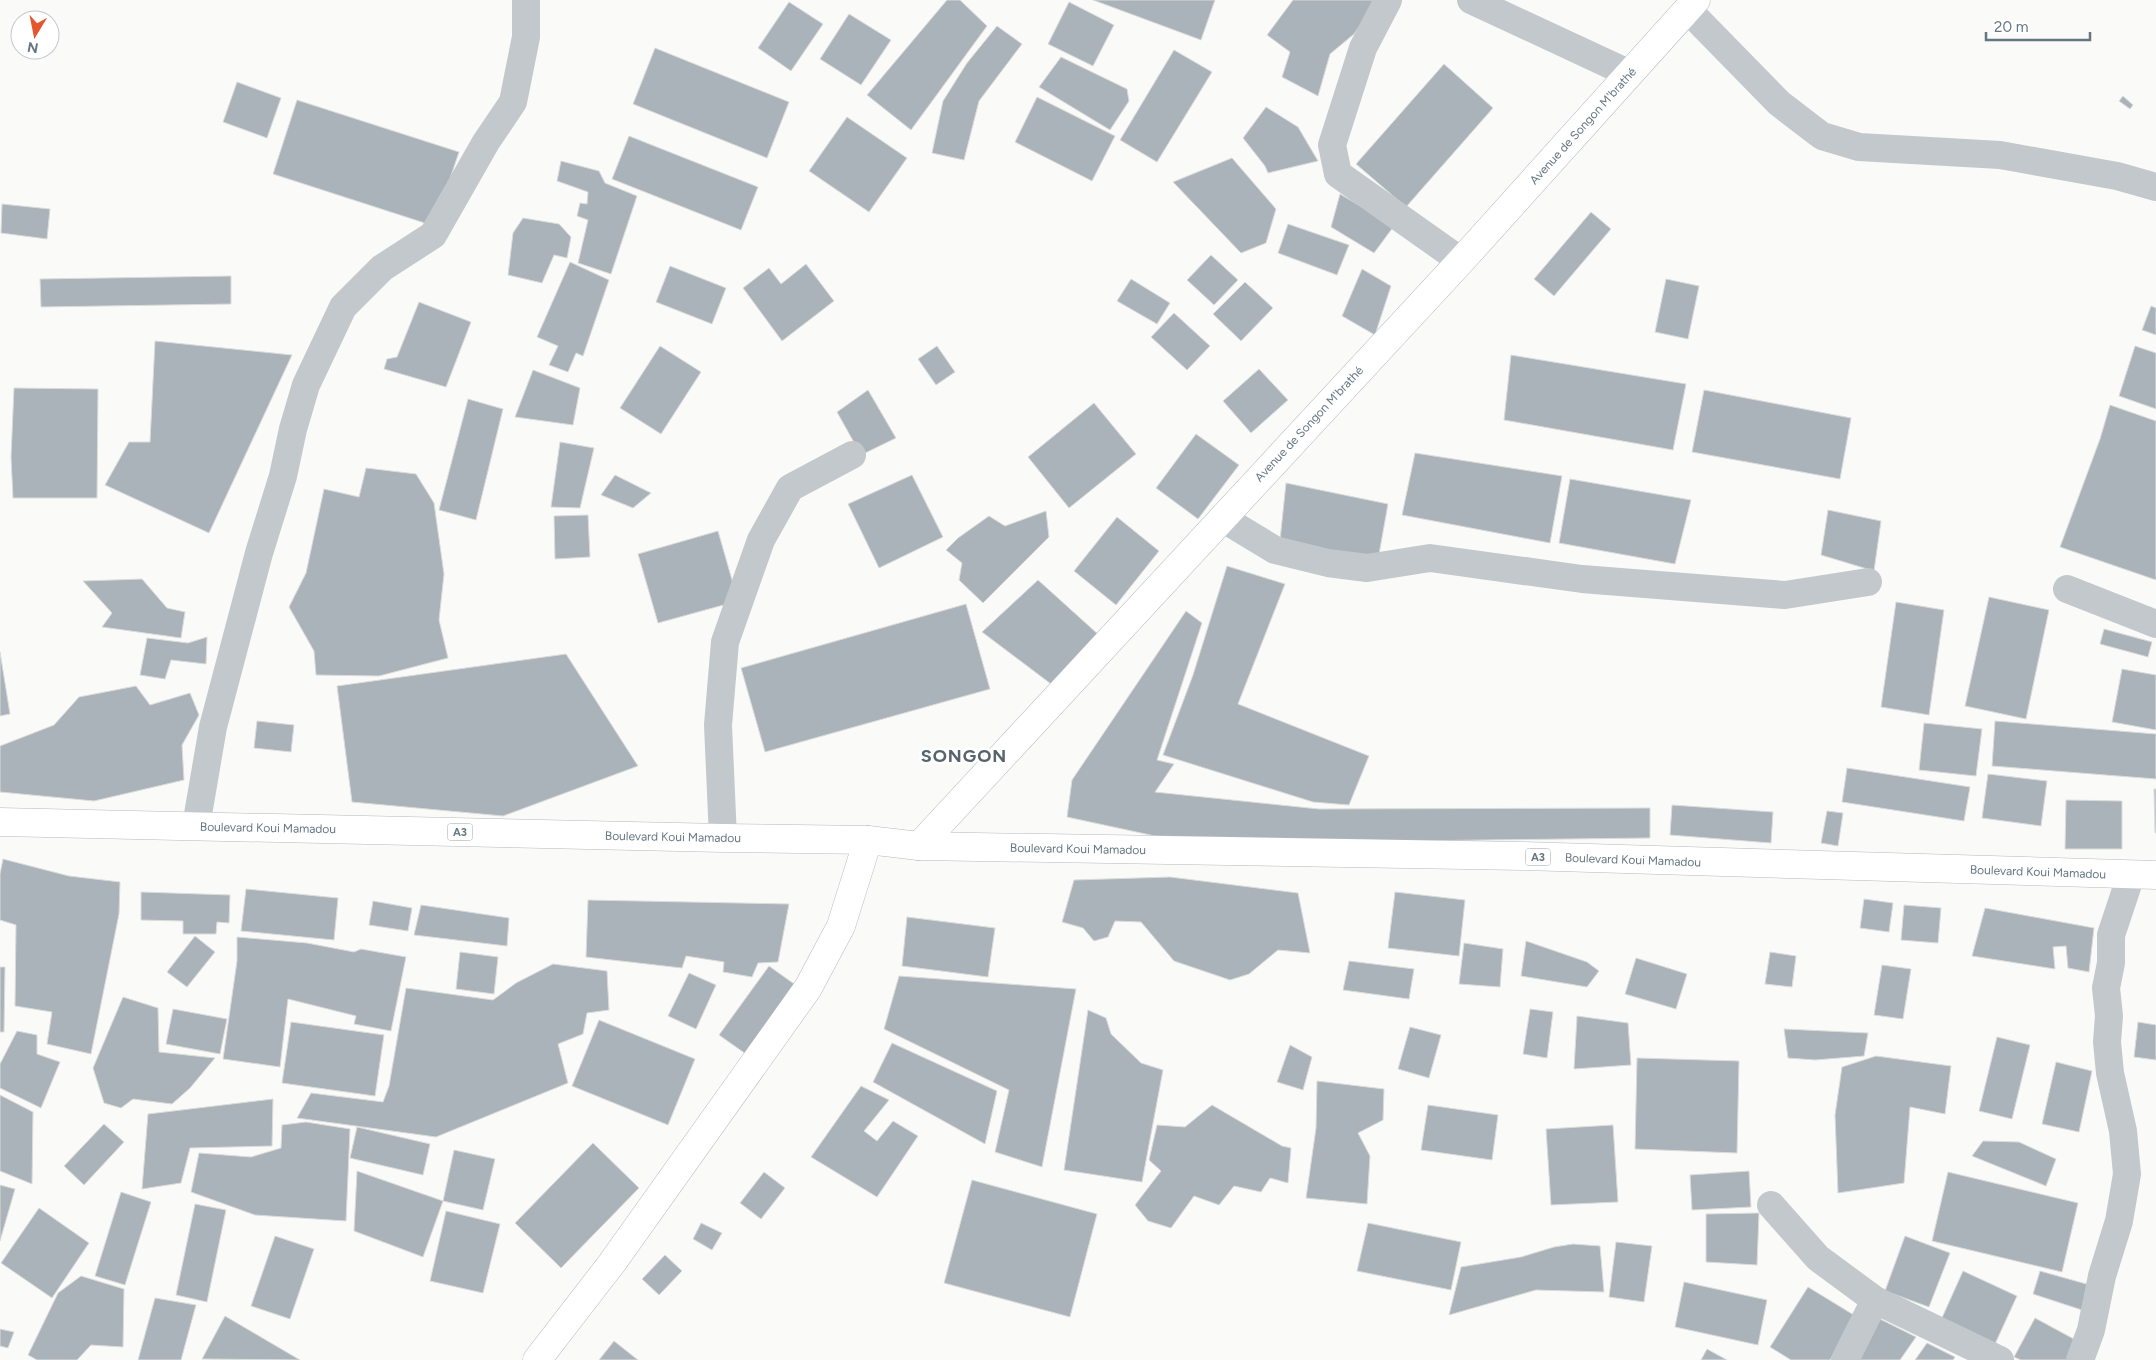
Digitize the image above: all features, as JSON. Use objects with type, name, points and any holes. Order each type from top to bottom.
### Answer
[{"type":"main road","name":"Avenue de Songon M'brathé","points":[[919,846],[1461,261],[1692,5]]},
{"type":"main road","name":"Boulevard Koui Mamadou","points":[[0,822],[868,840],[919,846],[1513,856],[2144,875]]},
{"type":"main road","points":[[537,1360],[612,1263],[808,988],[842,926],[868,840]]},
{"type":"street","points":[[196,826],[213,727],[259,553],[283,476],[293,429],[306,385],[343,307],[382,268],[433,235],[486,142],[513,102],[526,37],[526,0]]},
{"type":"street","points":[[1388,0],[1363,48],[1332,145],[1338,174],[1461,261]]},
{"type":"street","points":[[1470,0],[1630,74]]},
{"type":"street","points":[[1692,5],[1779,103],[1822,136],[1859,148],[2000,155],[2117,176],[2156,187]]},
{"type":"street","points":[[723,838],[718,725],[725,642],[761,540],[790,488],[852,455]]},
{"type":"street","points":[[1222,518],[1275,550],[1328,563],[1366,568],[1430,558],[1582,579],[1784,595],[1868,582]]},
{"type":"street","points":[[2067,589],[2156,624]]},
{"type":"street","points":[[2080,1360],[2091,1330],[2102,1276],[2119,1221],[2127,1174],[2123,1131],[2110,1073],[2107,1042],[2106,988],[2111,964],[2110,935],[2144,875]]},
{"type":"street","points":[[1771,1206],[1818,1258],[1875,1300],[2000,1360]]},
{"type":"street","points":[[1845,1360],[1875,1300]]},
{"type":"building","points":[[947,0],[960,0],[987,26],[911,130],[867,95]]},
{"type":"building","points":[[1093,0],[1215,0],[1201,40]]},
{"type":"building","points":[[1293,0],[1377,0],[1354,34],[1330,54],[1318,96],[1282,77],[1290,52],[1267,35]]},
{"type":"building","points":[[789,2],[823,24],[791,71],[758,48]]},
{"type":"building","points":[[1069,2],[1114,25],[1093,66],[1048,44]]},
{"type":"building","points":[[849,14],[891,40],[861,85],[820,59]]},
{"type":"building","points":[[997,26],[1022,44],[979,101],[964,160],[932,153],[943,101],[967,63]]},
{"type":"building","points":[[655,48],[789,102],[767,158],[633,104]]},
{"type":"building","points":[[1174,50],[1212,72],[1157,162],[1120,140]]},
{"type":"building","points":[[1061,57],[1127,89],[1129,101],[1110,130],[1039,87]]},
{"type":"building","points":[[1444,64],[1493,108],[1406,207],[1356,164]]},
{"type":"building","points":[[237,82],[281,98],[267,138],[223,122]]},
{"type":"building","points":[[2123,96],[2133,105],[2130,109],[2119,101]]},
{"type":"building","points":[[1037,97],[1115,136],[1092,181],[1015,142]]},
{"type":"building","points":[[297,100],[459,152],[434,226],[273,174]]},
{"type":"building","points":[[1266,107],[1298,127],[1318,161],[1268,173],[1265,166],[1243,138]]},
{"type":"building","points":[[847,117],[907,158],[869,212],[809,171]]},
{"type":"building","points":[[629,136],[758,187],[741,230],[612,179]]},
{"type":"building","points":[[1232,158],[1276,209],[1266,243],[1241,253],[1173,182]]},
{"type":"building","points":[[561,161],[599,171],[605,183],[637,196],[611,274],[578,263],[588,220],[577,216],[580,203],[587,204],[588,192],[557,181]]},
{"type":"building","points":[[1340,194],[1394,226],[1374,253],[1331,227]]},
{"type":"building","points":[[2,204],[50,209],[47,239],[1,233]]},
{"type":"building","points":[[1591,212],[1611,229],[1554,296],[1534,279]]},
{"type":"building","points":[[523,218],[559,224],[571,237],[567,258],[554,255],[542,283],[508,275],[513,233]]},
{"type":"building","points":[[1288,224],[1349,245],[1337,275],[1278,253]]},
{"type":"building","points":[[1211,255],[1238,280],[1214,305],[1187,280]]},
{"type":"building","points":[[570,262],[609,280],[583,356],[576,353],[568,372],[549,365],[558,346],[537,337]]},
{"type":"building","points":[[806,264],[834,301],[782,341],[743,288],[769,268],[781,284]]},
{"type":"building","points":[[670,266],[726,288],[712,324],[656,302]]},
{"type":"building","points":[[1362,269],[1391,286],[1375,335],[1342,316]]},
{"type":"building","points":[[231,276],[231,304],[41,307],[40,279]]},
{"type":"building","points":[[1131,279],[1170,303],[1157,324],[1117,301]]},
{"type":"building","points":[[1666,279],[1699,286],[1688,339],[1655,332]]},
{"type":"building","points":[[1245,282],[1273,308],[1241,341],[1213,314]]},
{"type":"building","points":[[419,302],[471,322],[446,387],[384,369],[387,359],[397,357]]},
{"type":"building","points":[[2151,306],[2156,308],[2156,335],[2142,330]]},
{"type":"building","points":[[1174,313],[1210,346],[1187,370],[1151,337]]},
{"type":"building","points":[[155,341],[292,355],[209,533],[105,485],[129,442],[150,442]]},
{"type":"building","points":[[660,346],[701,372],[661,434],[620,408]]},
{"type":"building","points":[[937,346],[955,372],[936,385],[918,359]]},
{"type":"building","points":[[2135,346],[2156,353],[2156,409],[2119,396]]},
{"type":"building","points":[[1511,355],[1686,384],[1673,450],[1504,420]]},
{"type":"building","points":[[1259,369],[1288,400],[1251,433],[1223,401]]},
{"type":"building","points":[[533,370],[580,388],[573,425],[515,417]]},
{"type":"building","points":[[14,388],[98,389],[97,498],[13,498],[11,457]]},
{"type":"building","points":[[868,390],[896,438],[861,455],[837,412]]},
{"type":"building","points":[[1704,390],[1851,418],[1840,479],[1692,452]]},
{"type":"building","points":[[468,399],[503,409],[476,520],[439,510]]},
{"type":"building","points":[[1094,403],[1136,454],[1069,508],[1028,457]]},
{"type":"building","points":[[2110,405],[2156,421],[2156,580],[2060,547],[2100,439]]},
{"type":"building","points":[[1196,434],[1239,465],[1198,519],[1156,488]]},
{"type":"building","points":[[560,442],[594,448],[580,508],[551,507]]},
{"type":"building","points":[[1415,453],[1562,476],[1550,543],[1402,515]]},
{"type":"building","points":[[366,468],[416,474],[434,503],[444,574],[439,620],[448,658],[379,676],[316,675],[314,651],[289,607],[306,573],[324,489],[359,497]]},
{"type":"building","points":[[615,475],[651,493],[633,508],[601,495]]},
{"type":"building","points":[[912,475],[943,537],[879,568],[848,504]]},
{"type":"building","points":[[1570,479],[1691,500],[1675,564],[1559,543]]},
{"type":"building","points":[[1286,483],[1388,504],[1378,560],[1280,540]]},
{"type":"building","points":[[1828,510],[1881,521],[1874,571],[1821,555]]},
{"type":"building","points":[[1046,511],[1049,537],[983,603],[959,580],[962,563],[946,550],[958,538],[989,516],[1005,526]]},
{"type":"building","points":[[588,515],[590,557],[555,559],[554,516]]},
{"type":"building","points":[[1117,517],[1159,551],[1116,605],[1074,571]]},
{"type":"building","points":[[718,531],[738,601],[658,623],[638,554]]},
{"type":"building","points":[[1227,566],[1285,584],[1238,704],[1369,756],[1349,805],[1313,802],[1163,755],[1193,675]]},
{"type":"building","points":[[142,579],[167,608],[185,612],[181,638],[102,627],[112,613],[83,581]]},
{"type":"building","points":[[1038,580],[1100,636],[1051,684],[982,632]]},
{"type":"building","points":[[1989,597],[2049,610],[2026,719],[1965,706]]},
{"type":"building","points":[[1896,602],[1944,610],[1929,715],[1881,707]]},
{"type":"building","points":[[966,604],[990,689],[765,752],[741,668]]},
{"type":"building","points":[[1186,611],[1202,623],[1157,760],[1174,764],[1155,792],[1319,809],[1650,808],[1650,838],[1319,842],[1155,836],[1067,817],[1072,780]]},
{"type":"building","points":[[2104,629],[2152,642],[2148,657],[2100,644]]},
{"type":"building","points":[[207,637],[206,664],[171,660],[165,679],[140,675],[147,638],[188,643]]},
{"type":"building","points":[[0,652],[10,714],[0,716]]},
{"type":"building","points":[[566,654],[638,766],[503,816],[352,802],[337,686]]},
{"type":"building","points":[[2122,669],[2156,675],[2156,730],[2112,722]]},
{"type":"building","points":[[136,686],[150,705],[190,693],[199,715],[182,745],[184,780],[94,801],[0,792],[0,746],[54,725],[79,697]]},
{"type":"building","points":[[257,721],[294,725],[291,752],[254,748]]},
{"type":"building","points":[[1995,721],[2156,734],[2156,779],[1992,766]]},
{"type":"building","points":[[1924,723],[1982,729],[1976,776],[1919,770]]},
{"type":"building","points":[[1847,768],[1970,787],[1964,821],[1842,802]]},
{"type":"building","points":[[1988,774],[2047,781],[2041,826],[1982,818]]},
{"type":"building","points":[[2154,789],[2156,789],[2156,833],[2155,833]]},
{"type":"building","points":[[2066,800],[2122,801],[2122,849],[2065,849]]},
{"type":"building","points":[[1672,805],[1773,812],[1771,843],[1670,835]]},
{"type":"building","points":[[1827,811],[1843,813],[1838,846],[1821,843]]},
{"type":"building","points":[[3,859],[69,876],[120,882],[119,914],[91,1054],[47,1044],[52,1012],[15,1006],[16,925],[0,920],[0,874]]},
{"type":"building","points":[[1170,877],[1298,893],[1310,953],[1278,950],[1249,974],[1230,980],[1174,961],[1141,922],[1115,921],[1108,937],[1094,941],[1083,928],[1062,922],[1074,880]]},
{"type":"building","points":[[246,889],[338,898],[334,940],[241,931]]},
{"type":"building","points":[[141,892],[230,895],[229,923],[217,922],[216,934],[183,934],[183,921],[141,920]]},
{"type":"building","points":[[1395,892],[1465,900],[1459,956],[1388,948]]},
{"type":"building","points":[[1864,899],[1893,903],[1889,932],[1860,928]]},
{"type":"building","points":[[588,900],[789,904],[778,962],[758,963],[752,977],[723,972],[724,962],[686,956],[682,968],[586,957]]},
{"type":"building","points":[[373,901],[412,908],[408,931],[369,925]]},
{"type":"building","points":[[421,905],[509,918],[507,946],[414,935]]},
{"type":"building","points":[[1904,905],[1941,908],[1938,943],[1901,940]]},
{"type":"building","points":[[1985,908],[2094,928],[2089,972],[2068,968],[2066,946],[2053,947],[2055,969],[1972,956]]},
{"type":"building","points":[[907,917],[995,928],[988,977],[902,966]]},
{"type":"building","points":[[195,936],[215,952],[187,987],[167,972]]},
{"type":"building","points":[[237,937],[307,943],[354,952],[361,949],[406,957],[391,1031],[354,1024],[356,1016],[288,999],[280,1067],[223,1059],[237,961]]},
{"type":"building","points":[[1526,941],[1587,962],[1599,971],[1587,987],[1521,976]]},
{"type":"building","points":[[1464,943],[1503,949],[1500,987],[1459,984]]},
{"type":"building","points":[[460,952],[498,957],[494,994],[456,989]]},
{"type":"building","points":[[1770,952],[1796,956],[1792,987],[1765,984]]},
{"type":"building","points":[[1636,958],[1687,974],[1676,1009],[1625,994]]},
{"type":"building","points":[[1349,961],[1414,969],[1409,999],[1343,990]]},
{"type":"building","points":[[553,964],[607,971],[609,1010],[587,1013],[583,1034],[558,1044],[568,1083],[436,1137],[297,1118],[311,1093],[383,1102],[389,1086],[406,988],[493,1000],[516,983]]},
{"type":"building","points":[[1882,965],[1911,969],[1903,1019],[1874,1015]]},
{"type":"building","points":[[769,966],[804,991],[753,1059],[719,1035]]},
{"type":"building","points":[[0,967],[5,967],[4,1032],[0,1032]]},
{"type":"building","points":[[689,973],[716,985],[696,1029],[668,1016]]},
{"type":"building","points":[[899,976],[1076,989],[1042,1167],[995,1152],[1009,1090],[884,1029]]},
{"type":"building","points":[[123,997],[158,1008],[159,1052],[215,1058],[190,1088],[172,1104],[133,1099],[121,1108],[104,1103],[93,1068]]},
{"type":"building","points":[[173,1009],[227,1019],[220,1054],[166,1044]]},
{"type":"building","points":[[1530,1009],[1553,1012],[1547,1058],[1523,1054]]},
{"type":"building","points":[[1088,1010],[1106,1018],[1111,1034],[1141,1063],[1163,1070],[1142,1182],[1064,1170]]},
{"type":"building","points":[[1577,1016],[1628,1023],[1631,1065],[1574,1069]]},
{"type":"building","points":[[599,1020],[695,1059],[668,1125],[572,1086]]},
{"type":"building","points":[[291,1022],[384,1035],[375,1096],[282,1083]]},
{"type":"building","points":[[2138,1022],[2156,1025],[2156,1060],[2134,1057]]},
{"type":"building","points":[[1410,1027],[1441,1035],[1429,1078],[1398,1069]]},
{"type":"building","points":[[1784,1029],[1868,1033],[1864,1056],[1815,1060],[1788,1058]]},
{"type":"building","points":[[17,1031],[37,1035],[37,1054],[60,1062],[41,1108],[0,1088],[0,1064]]},
{"type":"building","points":[[1997,1037],[2030,1045],[2012,1119],[1979,1111]]},
{"type":"building","points":[[892,1043],[997,1091],[985,1144],[873,1082]]},
{"type":"building","points":[[1290,1045],[1312,1057],[1303,1090],[1277,1082]]},
{"type":"building","points":[[1876,1056],[1951,1066],[1945,1114],[1910,1107],[1904,1183],[1838,1193],[1835,1115],[1842,1067]]},
{"type":"building","points":[[1637,1058],[1739,1061],[1737,1153],[1635,1149]]},
{"type":"building","points":[[2056,1062],[2092,1071],[2079,1132],[2042,1124]]},
{"type":"building","points":[[1317,1081],[1384,1089],[1383,1120],[1358,1133],[1370,1156],[1367,1204],[1306,1198],[1316,1128]]},
{"type":"building","points":[[861,1086],[889,1100],[864,1131],[877,1141],[893,1121],[918,1136],[877,1197],[811,1157]]},
{"type":"building","points":[[0,1095],[33,1112],[32,1184],[0,1171]]},
{"type":"building","points":[[273,1099],[272,1146],[190,1148],[181,1183],[142,1189],[148,1114]]},
{"type":"building","points":[[1212,1105],[1282,1146],[1291,1148],[1288,1183],[1270,1178],[1261,1192],[1234,1186],[1219,1205],[1194,1196],[1171,1228],[1148,1221],[1135,1205],[1161,1171],[1149,1160],[1157,1125],[1185,1127]]},
{"type":"building","points":[[1428,1105],[1498,1115],[1492,1160],[1421,1150]]},
{"type":"building","points":[[306,1122],[350,1129],[346,1221],[255,1215],[191,1192],[199,1153],[251,1157],[281,1148],[282,1125]]},
{"type":"building","points":[[104,1124],[124,1142],[84,1185],[64,1166]]},
{"type":"building","points":[[1613,1125],[1618,1202],[1551,1205],[1546,1129]]},
{"type":"building","points":[[357,1127],[430,1144],[423,1175],[350,1158]]},
{"type":"building","points":[[1983,1141],[2019,1142],[2056,1159],[2046,1186],[1972,1156]]},
{"type":"building","points":[[593,1143],[639,1188],[561,1268],[515,1223]]},
{"type":"building","points":[[454,1150],[495,1159],[483,1210],[443,1201]]},
{"type":"building","points":[[357,1171],[443,1201],[423,1257],[354,1231]]},
{"type":"building","points":[[1749,1171],[1751,1207],[1692,1210],[1690,1175]]},
{"type":"building","points":[[764,1172],[785,1188],[761,1219],[740,1203]]},
{"type":"building","points":[[1948,1172],[2078,1203],[2062,1272],[1932,1241]]},
{"type":"building","points":[[972,1180],[1097,1214],[1070,1317],[944,1283]]},
{"type":"building","points":[[0,1185],[15,1189],[0,1241]]},
{"type":"building","points":[[121,1192],[151,1202],[125,1285],[95,1276]]},
{"type":"building","points":[[195,1204],[226,1210],[207,1302],[176,1295]]},
{"type":"building","points":[[39,1208],[89,1243],[52,1298],[1,1263]]},
{"type":"building","points":[[446,1211],[500,1224],[483,1293],[430,1281]]},
{"type":"building","points":[[1759,1213],[1757,1265],[1706,1262],[1706,1214]]},
{"type":"building","points":[[701,1223],[722,1233],[712,1250],[693,1239]]},
{"type":"building","points":[[1368,1223],[1461,1242],[1451,1290],[1357,1271]]},
{"type":"building","points":[[275,1236],[314,1249],[290,1319],[251,1306]]},
{"type":"building","points":[[1905,1236],[1950,1253],[1929,1307],[1885,1291]]},
{"type":"building","points":[[1616,1242],[1652,1246],[1644,1302],[1609,1297]]},
{"type":"building","points":[[1573,1244],[1600,1246],[1604,1292],[1536,1290],[1449,1315],[1461,1267],[1521,1257],[1554,1247]]},
{"type":"building","points":[[665,1255],[682,1271],[659,1295],[642,1279]]},
{"type":"building","points":[[1963,1271],[2017,1296],[1995,1344],[1941,1320]]},
{"type":"building","points":[[2040,1271],[2090,1285],[2082,1310],[2033,1294]]},
{"type":"building","points":[[81,1276],[124,1289],[123,1347],[91,1345],[77,1360],[37,1360],[28,1355],[58,1293]]},
{"type":"building","points":[[1684,1282],[1767,1300],[1758,1345],[1675,1327]]},
{"type":"building","points":[[1808,1287],[1857,1317],[1830,1360],[1791,1360],[1770,1347]]},
{"type":"building","points":[[155,1298],[196,1305],[181,1360],[138,1360]]},
{"type":"building","points":[[225,1316],[300,1360],[202,1359]]},
{"type":"building","points":[[1878,1318],[1916,1337],[1900,1360],[1859,1360]]},
{"type":"building","points":[[2035,1318],[2083,1344],[2074,1360],[2021,1360],[2014,1357]]},
{"type":"building","points":[[0,1329],[14,1332],[8,1348],[0,1346]]},
{"type":"building","points":[[614,1341],[638,1360],[599,1360]]},
{"type":"building","points":[[1927,1343],[1955,1357],[1953,1360],[1915,1360]]},
{"type":"building","points":[[1707,1349],[1727,1360],[1701,1360]]},
{"type":"district","name":"SONGON","points":[[964,756]]}]
